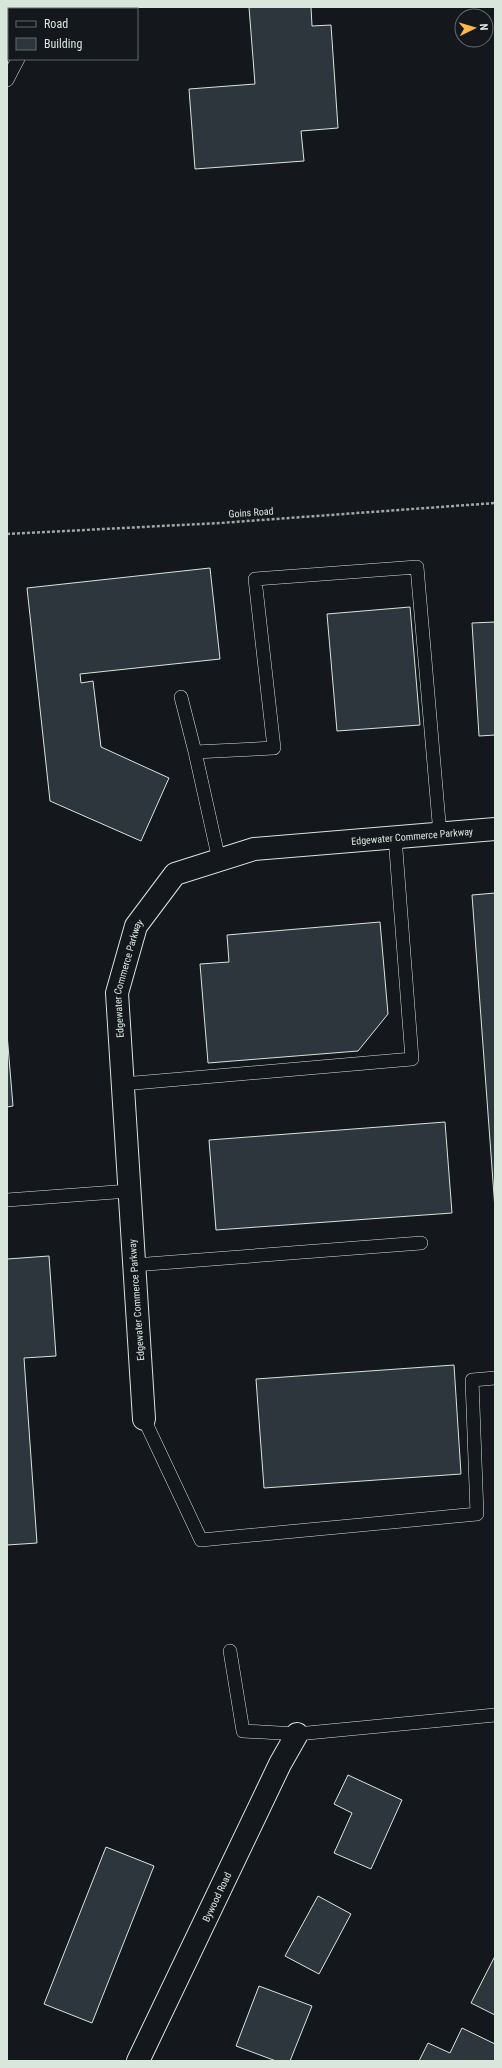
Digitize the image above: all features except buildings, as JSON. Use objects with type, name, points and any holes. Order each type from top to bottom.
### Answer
[{"type":"street","name":"Edgewater Commerce Parkway","points":[[144,1420],[117,993],[136,926],[175,874],[254,849],[495,829]]},
{"type":"street","name":"Bywood Road","points":[[138,2061],[280,1764],[297,1734]]},
{"type":"lane","points":[[7,80],[17,60]]},
{"type":"lane","points":[[195,752],[274,748],[254,579],[417,567],[440,834]]},
{"type":"lane","points":[[181,697],[219,860]]},
{"type":"lane","points":[[123,1084],[412,1059],[395,837]]},
{"type":"lane","points":[[7,1200],[129,1191]]},
{"type":"lane","points":[[134,1265],[421,1243]]},
{"type":"lane","points":[[144,1420],[201,1540],[478,1514],[472,1380],[495,1378]]},
{"type":"lane","points":[[230,1651],[243,1731],[297,1734],[495,1715]]},
{"type":"path","name":"Goins Road","points":[[7,534],[220,523],[495,503]]}]
